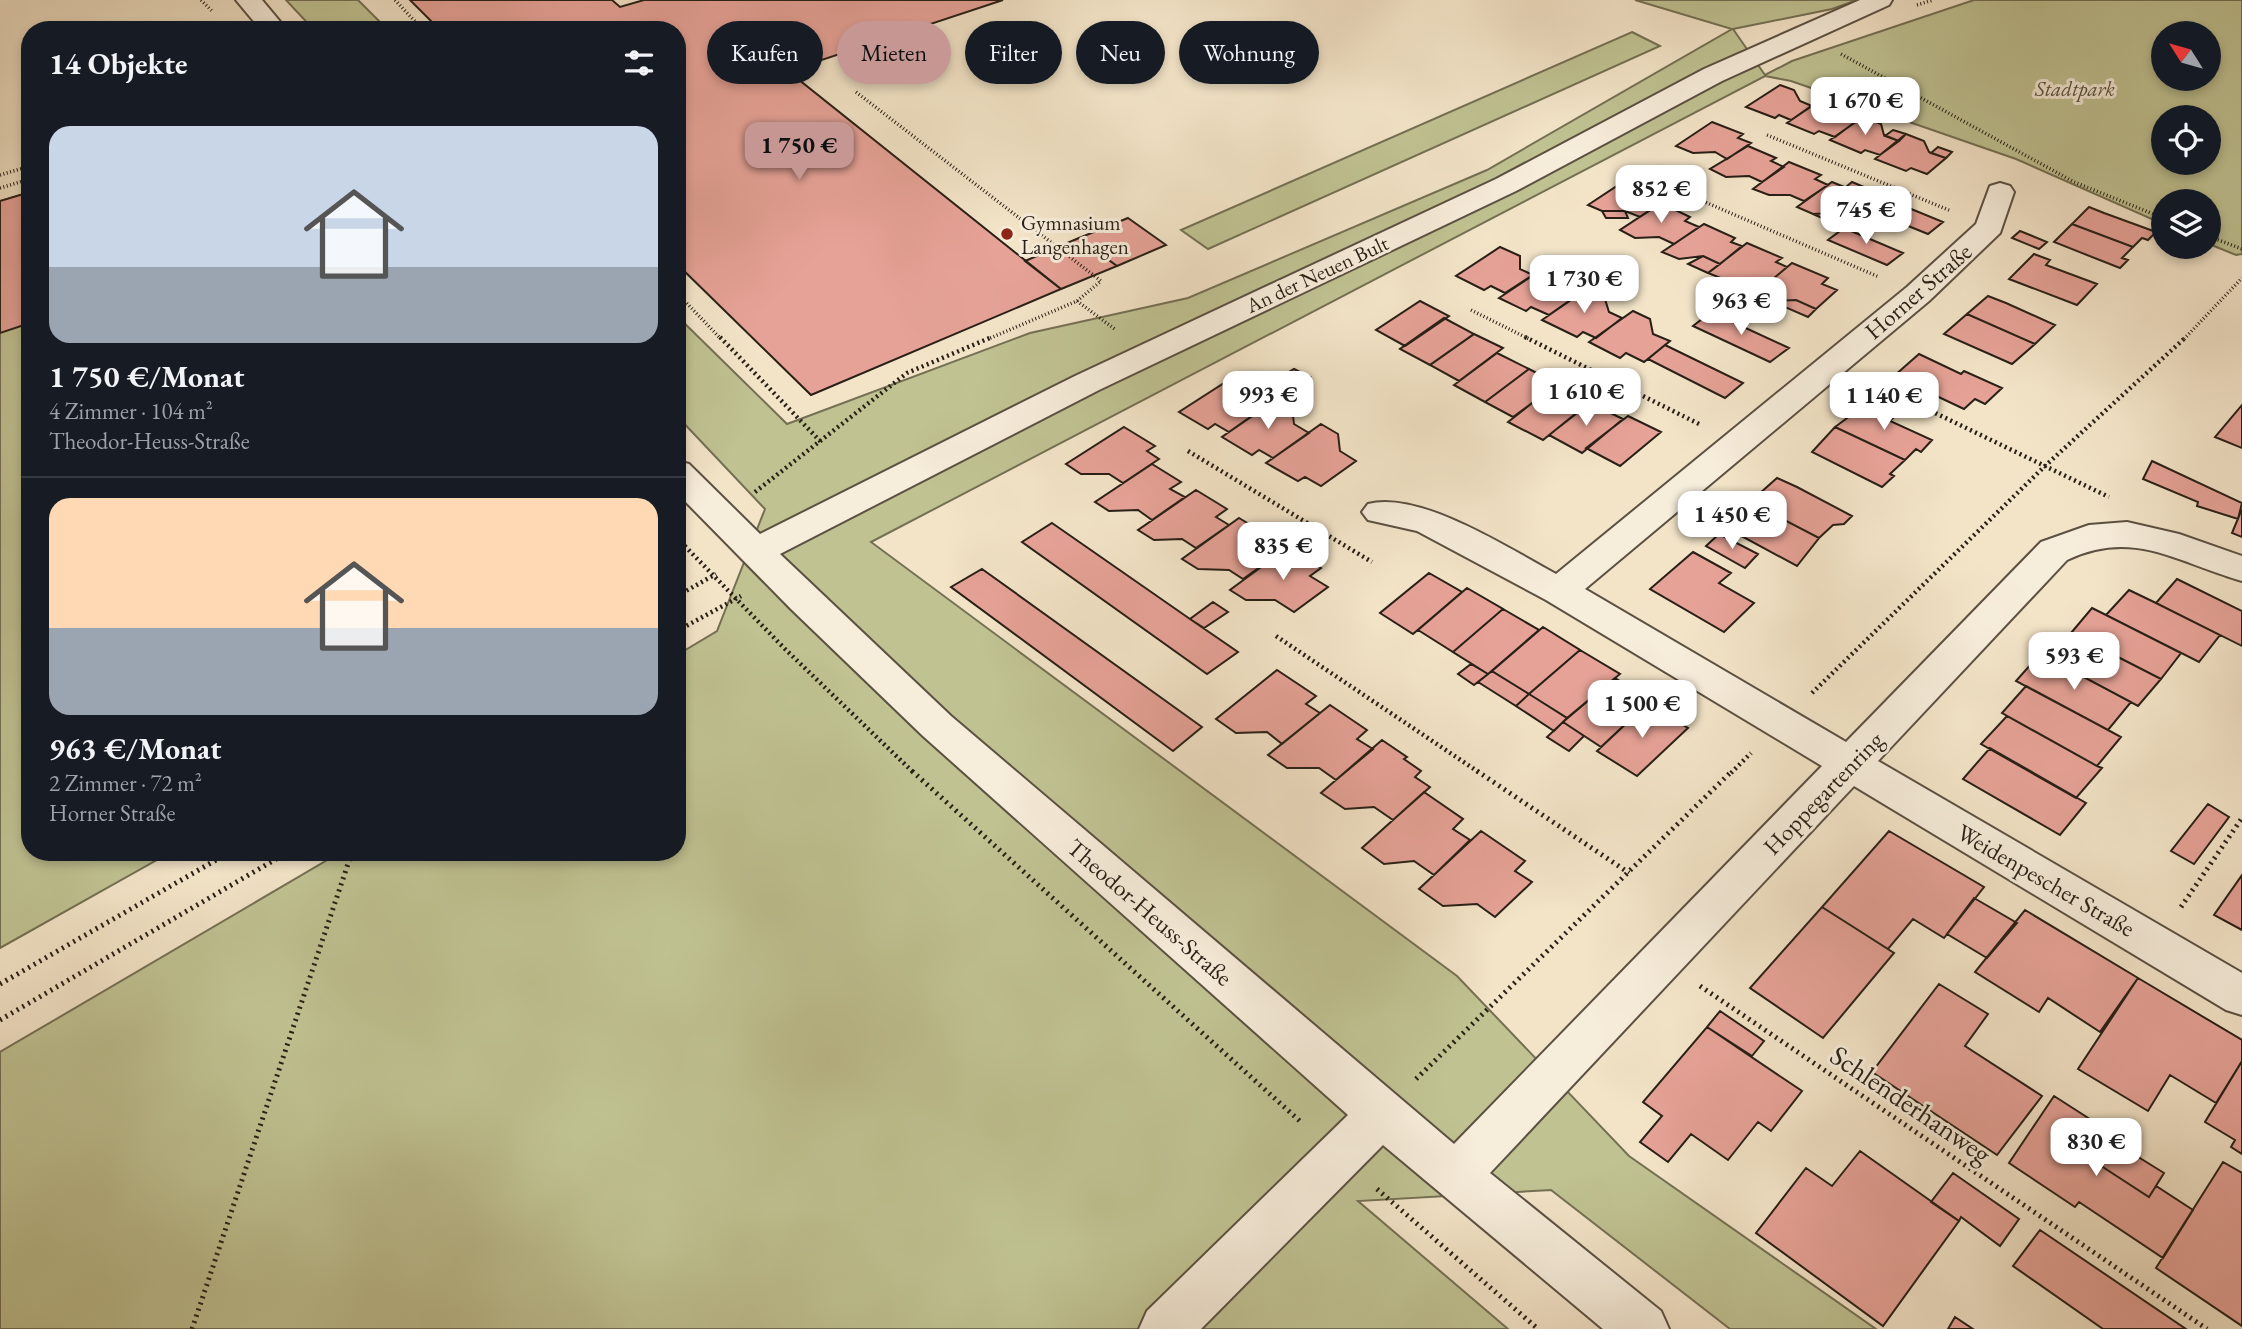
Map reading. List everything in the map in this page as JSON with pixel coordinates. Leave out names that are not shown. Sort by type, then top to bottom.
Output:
[{"type":"street","points":[[248,0],[267,21]]},
{"type":"street","name":"An der Neuen Bult","points":[[756,551],[1087,383],[1506,185],[1713,75],[1880,0]]},
{"type":"street","name":"Horner Straße","points":[[1559,591],[1918,294],[1990,227],[2000,192]]},
{"type":"street","name":"Theodor-Heuss-Straße","points":[[686,481],[937,726],[1381,1114],[1643,1329]]},
{"type":"street","points":[[1380,512],[1427,522],[1559,591],[1850,765]]},
{"type":"street","name":"Hoppegartenring","points":[[1455,1176],[2054,551],[2090,536],[2121,534],[2170,543],[2242,569]]},
{"type":"street","name":"Weidenpescher Straße","points":[[1850,765],[2242,996]]},
{"type":"street","points":[[1165,1329],[1381,1114]]},
{"type":"path","points":[[395,0],[415,21]]},
{"type":"path","points":[[1839,54],[2074,182],[2151,213]]},
{"type":"path","points":[[686,302],[821,442],[907,373],[1077,301],[1101,281],[856,92]]},
{"type":"path","points":[[1767,135],[1990,227]]},
{"type":"path","points":[[0,175],[21,169]]},
{"type":"path","points":[[0,188],[21,182]]},
{"type":"path","points":[[1677,190],[1918,294]]},
{"type":"path","points":[[2221,241],[2242,249]]},
{"type":"path","points":[[1381,1114],[2045,466],[2167,357],[2242,278]]},
{"type":"path","points":[[1471,310],[1737,443]]},
{"type":"path","points":[[1833,363],[2113,498],[2090,536]]},
{"type":"path","points":[[1188,451],[1372,562]]},
{"type":"path","points":[[686,547],[735,599],[944,801],[1124,967],[1538,1329]]},
{"type":"path","points":[[686,626],[735,599]]},
{"type":"path","points":[[1276,636],[1629,873]]},
{"type":"path","points":[[2155,944],[2242,818]]},
{"type":"path","points":[[0,984],[214,861]]},
{"type":"path","points":[[0,1020],[273,861]]},
{"type":"path","points":[[192,1329],[349,861]]},
{"type":"path","name":"Schlenderhanweg","points":[[1662,960],[2207,1329]]},
{"type":"green space","points":[[286,0],[358,0],[379,21],[306,21]]},
{"type":"green space","name":"Stadtpark","points":[[1635,0],[1857,0],[1832,9],[1733,29],[1765,75],[1792,61],[1974,0],[2242,0],[2242,254],[2236,255],[2221,249],[2221,189],[2151,189],[2151,219],[2016,159],[1791,81],[1765,76],[871,542],[1457,976],[1629,1156],[1876,1329],[1730,1329],[1551,1190],[1358,1201],[1508,1329],[0,1329],[0,1052],[326,861],[686,861],[686,650],[717,631],[765,509],[686,426],[686,325],[787,424],[1030,333],[1188,298],[1487,170],[1732,29]]},
{"type":"green space","points":[[1632,32],[1660,46],[1208,249],[1181,230]]},
{"type":"green space","points":[[21,195],[21,861],[155,861],[0,948],[0,201]]},
{"type":"building","points":[[410,0],[612,0],[620,7],[644,0],[1003,0],[939,21],[837,21],[837,55],[823,59],[823,21],[707,21],[707,84],[804,84],[1061,289],[811,395],[686,273],[686,21],[431,21]]},
{"type":"building","points":[[1780,85],[1794,90],[1800,101],[1812,106],[1791,120],[1779,115],[1775,118],[1746,107]]},
{"type":"building","points":[[1893,95],[1915,101],[1910,109],[1889,103]]},
{"type":"building","points":[[1820,100],[1837,107],[1842,118],[1855,122],[1835,137],[1819,131],[1814,134],[1787,123]]},
{"type":"building","points":[[1863,117],[1881,124],[1884,135],[1899,141],[1880,155],[1865,150],[1861,153],[1830,140]]},
{"type":"building","points":[[1712,122],[1743,134],[1738,138],[1751,143],[1727,159],[1715,152],[1693,153],[1676,146]]},
{"type":"building","points":[[1893,130],[1906,134],[1899,141],[1885,136]]},
{"type":"building","points":[[1906,134],[1924,141],[1929,152],[1946,158],[1927,174],[1911,168],[1906,171],[1875,159]]},
{"type":"building","points":[[1748,146],[1776,158],[1771,161],[1784,167],[1762,182],[1749,176],[1726,177],[1710,169]]},
{"type":"building","points":[[1938,147],[1952,152],[1946,158],[1931,153]]},
{"type":"building","points":[[1789,162],[1821,175],[1815,179],[1828,185],[1804,201],[1790,195],[1769,195],[1753,189]]},
{"type":"building","points":[[1626,180],[1653,192],[1648,195],[1663,202],[1640,217],[1625,211],[1602,211],[1588,205]]},
{"type":"building","points":[[1832,182],[1864,195],[1860,198],[1873,203],[1852,220],[1833,213],[1813,214],[1797,207]]},
{"type":"building","points":[[1852,182],[1871,190],[1864,195],[1846,187]]},
{"type":"building","points":[[21,195],[21,326],[0,333],[0,201]]},
{"type":"building","points":[[1882,197],[1943,222],[1928,234],[1866,209]]},
{"type":"building","points":[[1661,203],[1690,217],[1685,221],[1699,227],[1674,244],[1659,237],[1635,238],[1620,230]]},
{"type":"building","points":[[2089,207],[2151,230],[2151,237],[2148,240],[2142,238],[2133,247],[2072,224]]},
{"type":"building","points":[[1602,211],[1625,211],[1628,218],[1606,218]]},
{"type":"building","points":[[1833,213],[1852,220],[1843,227],[1813,214]]},
{"type":"building","points":[[1128,218],[1166,245],[1117,266],[1079,238]]},
{"type":"building","points":[[1704,224],[1735,238],[1731,242],[1742,246],[1720,264],[1703,256],[1679,259],[1662,252]]},
{"type":"building","points":[[2072,224],[2133,247],[2122,258],[2128,260],[2120,268],[2054,242]]},
{"type":"building","points":[[1844,228],[1903,253],[1887,265],[1828,240]]},
{"type":"building","points":[[2020,231],[2047,242],[2039,249],[2012,238]]},
{"type":"building","points":[[1079,238],[1117,266],[1061,289],[1025,261]]},
{"type":"building","points":[[1747,243],[1782,258],[1776,262],[1787,267],[1765,286],[1748,278],[1723,279],[1708,273]]},
{"type":"building","points":[[1500,247],[1520,256],[1520,269],[1533,275],[1505,293],[1491,286],[1484,290],[1456,276]]},
{"type":"building","points":[[2034,254],[2050,260],[2046,265],[2097,284],[2077,305],[2009,279]]},
{"type":"building","points":[[1703,256],[1720,264],[1708,273],[1688,264]]},
{"type":"building","points":[[1792,263],[1828,278],[1822,284],[1837,290],[1816,309],[1796,300],[1771,301],[1755,294]]},
{"type":"building","points":[[1544,268],[1560,276],[1562,289],[1576,296],[1549,315],[1531,307],[1526,311],[1499,298]]},
{"type":"building","points":[[1748,278],[1765,286],[1755,294],[1723,279]]},
{"type":"building","points":[[1587,289],[1604,296],[1609,312],[1622,318],[1596,338],[1583,332],[1577,337],[1542,320]]},
{"type":"building","points":[[1988,296],[2055,325],[2035,344],[1967,314]]},
{"type":"building","points":[[1796,300],[1816,309],[1808,317],[1771,301]]},
{"type":"building","points":[[1420,301],[1449,316],[1405,346],[1376,330]]},
{"type":"building","points":[[1633,311],[1650,319],[1653,334],[1670,341],[1644,362],[1626,353],[1620,358],[1589,342]]},
{"type":"building","points":[[1711,312],[1789,348],[1770,362],[1693,326]]},
{"type":"building","points":[[1967,314],[2035,344],[2012,364],[1944,334]]},
{"type":"building","points":[[1444,318],[1474,334],[1430,365],[1400,349]]},
{"type":"building","points":[[1474,334],[1503,348],[1459,381],[1430,365]]},
{"type":"building","points":[[1665,345],[1743,383],[1725,398],[1648,359]]},
{"type":"building","points":[[1497,353],[1529,369],[1485,402],[1454,385]]},
{"type":"building","points":[[1919,354],[1961,374],[1964,371],[2002,388],[1985,404],[1975,399],[1964,409],[1894,376]]},
{"type":"building","points":[[1294,369],[1310,377],[1298,386],[1281,377]]},
{"type":"building","points":[[1529,369],[1558,384],[1513,417],[1485,402]]},
{"type":"building","points":[[1235,376],[1251,385],[1251,400],[1264,408],[1229,432],[1215,424],[1208,429],[1179,412]]},
{"type":"building","points":[[1550,389],[1585,406],[1543,440],[1508,422]]},
{"type":"building","points":[[1276,399],[1292,408],[1294,424],[1309,433],[1273,458],[1259,450],[1252,455],[1222,437]]},
{"type":"building","points":[[1590,403],[1623,419],[1582,453],[1549,435]]},
{"type":"building","points":[[1877,404],[1898,413],[1890,421],[1932,440],[1921,452],[1916,449],[1905,460],[1835,427],[1862,407],[1870,411]]},
{"type":"building","points":[[2242,405],[2242,448],[2215,437]]},
{"type":"building","points":[[1628,416],[1661,432],[1620,466],[1586,448]]},
{"type":"building","points":[[1321,424],[1338,434],[1340,451],[1356,461],[1321,486],[1305,477],[1298,481],[1266,463]]},
{"type":"building","points":[[1124,427],[1155,446],[1147,451],[1159,459],[1123,483],[1109,474],[1081,474],[1066,464]]},
{"type":"building","points":[[1835,427],[1905,460],[1890,474],[1894,476],[1882,487],[1812,452]]},
{"type":"building","points":[[2152,461],[2242,503],[2238,519],[2197,506],[2198,502],[2143,479]]},
{"type":"building","points":[[1152,464],[1181,482],[1170,489],[1185,497],[1152,520],[1138,510],[1109,511],[1095,502]]},
{"type":"building","points":[[1777,478],[1852,516],[1844,524],[1833,525],[1819,538],[1750,502]]},
{"type":"building","points":[[1196,490],[1227,509],[1216,517],[1229,525],[1196,548],[1182,539],[1154,540],[1138,530]]},
{"type":"building","points":[[1750,502],[1819,538],[1797,566],[1723,526]]},
{"type":"building","points":[[2242,509],[2242,537],[2232,533]]},
{"type":"building","points":[[1239,518],[1274,539],[1263,546],[1277,555],[1243,579],[1229,570],[1198,569],[1182,559]]},
{"type":"building","points":[[1052,523],[1238,652],[1207,674],[1022,542]]},
{"type":"building","points":[[1719,534],[1758,554],[1745,568],[1706,546]]},
{"type":"building","points":[[1287,548],[1321,568],[1310,576],[1328,587],[1294,612],[1275,600],[1246,600],[1230,590]]},
{"type":"building","points":[[1693,552],[1731,573],[1719,583],[1754,603],[1724,632],[1650,589]]},
{"type":"building","points":[[982,569],[1202,727],[1173,751],[951,587]]},
{"type":"building","points":[[1429,573],[1462,592],[1413,634],[1380,613]]},
{"type":"building","points":[[2177,579],[2242,611],[2242,646],[2156,603]]},
{"type":"building","points":[[1467,588],[1503,609],[1453,652],[1418,630]]},
{"type":"building","points":[[2129,590],[2220,635],[2199,662],[2106,615]]},
{"type":"building","points":[[1213,602],[1228,612],[1204,628],[1190,619]]},
{"type":"building","points":[[2092,608],[2181,653],[2161,679],[2071,633]]},
{"type":"building","points":[[1503,609],[1539,630],[1488,674],[1453,652]]},
{"type":"building","points":[[1543,627],[1580,650],[1529,694],[1492,671]]},
{"type":"building","points":[[2071,633],[2161,679],[2138,706],[2048,658]]},
{"type":"building","points":[[1580,650],[1620,674],[1567,718],[1529,694]]},
{"type":"building","points":[[2040,654],[2131,702],[2108,730],[2016,681]]},
{"type":"building","points":[[1471,664],[1488,674],[1474,685],[1458,674]]},
{"type":"building","points":[[1277,670],[1316,696],[1306,704],[1320,713],[1282,744],[1267,732],[1236,733],[1216,719]]},
{"type":"building","points":[[1492,671],[1529,694],[1516,706],[1478,682]]},
{"type":"building","points":[[1615,678],[1651,700],[1601,747],[1563,722]]},
{"type":"building","points":[[2026,686],[2121,737],[2097,766],[2002,713]]},
{"type":"building","points":[[1529,694],[1567,718],[1554,731],[1516,706]]},
{"type":"building","points":[[1647,704],[1688,728],[1637,776],[1597,751]]},
{"type":"building","points":[[1330,705],[1367,730],[1357,739],[1373,749],[1336,780],[1319,768],[1287,768],[1268,755]]},
{"type":"building","points":[[2007,716],[2102,768],[2076,798],[1981,744]]},
{"type":"building","points":[[1563,722],[1584,736],[1569,751],[1547,737]]},
{"type":"building","points":[[1382,740],[1407,757],[1404,759],[1421,771],[1415,777],[1430,787],[1393,820],[1374,807],[1345,809],[1321,793]]},
{"type":"building","points":[[1990,748],[2086,803],[2060,835],[1963,779]]},
{"type":"building","points":[[1424,792],[1463,819],[1453,829],[1470,840],[1434,875],[1414,861],[1384,864],[1362,848]]},
{"type":"building","points":[[2208,804],[2229,817],[2194,864],[2171,851]]},
{"type":"building","points":[[1481,831],[1525,861],[1515,871],[1532,882],[1495,917],[1477,904],[1443,906],[1419,889]]},
{"type":"building","points":[[1889,831],[1984,887],[1944,938],[1913,919],[1888,949],[1822,907]]},
{"type":"building","points":[[2242,875],[2242,930],[2214,915]]},
{"type":"building","points":[[1974,898],[2017,923],[1987,958],[1947,934]]},
{"type":"building","points":[[1822,907],[1894,953],[1823,1038],[1750,988]]},
{"type":"building","points":[[2025,910],[2138,978],[2100,1032],[2048,998],[2039,1012],[1975,972]]},
{"type":"building","points":[[2138,978],[2242,1040],[2242,1061],[2216,1103],[2170,1075],[2148,1111],[2078,1069]]},
{"type":"building","points":[[1939,984],[1988,1014],[1965,1046],[2042,1096],[1997,1155],[1872,1072]]},
{"type":"building","points":[[1720,1011],[1764,1041],[1752,1056],[1707,1027]]},
{"type":"building","points":[[1707,1027],[1802,1091],[1771,1131],[1758,1122],[1728,1160],[1691,1134],[1668,1162],[1640,1142],[1662,1116],[1643,1102]]},
{"type":"building","points":[[2242,1061],[2242,1154],[2231,1147],[2235,1140],[2205,1122]]},
{"type":"building","points":[[2054,1096],[2110,1132],[2092,1160],[2149,1197],[2156,1186],[2193,1210],[2163,1258],[2079,1202],[2075,1207],[2009,1163]]},
{"type":"building","points":[[2106,1137],[2164,1173],[2149,1197],[2092,1160]]},
{"type":"building","points":[[1860,1151],[1959,1221],[1883,1326],[1756,1233],[1806,1168],[1832,1186]]},
{"type":"building","points":[[2223,1162],[2242,1173],[2242,1326],[2156,1268]]},
{"type":"building","points":[[1953,1173],[2019,1219],[2000,1246],[1961,1217],[1959,1221],[1931,1202]]},
{"type":"building","points":[[2040,1230],[2186,1329],[2103,1329],[2013,1266]]},
{"type":"building","points":[[1955,1317],[1973,1329],[1948,1329]]},
{"type":"place","name":"Gymnasium Langenhagen","points":[[1007,234]]}]
